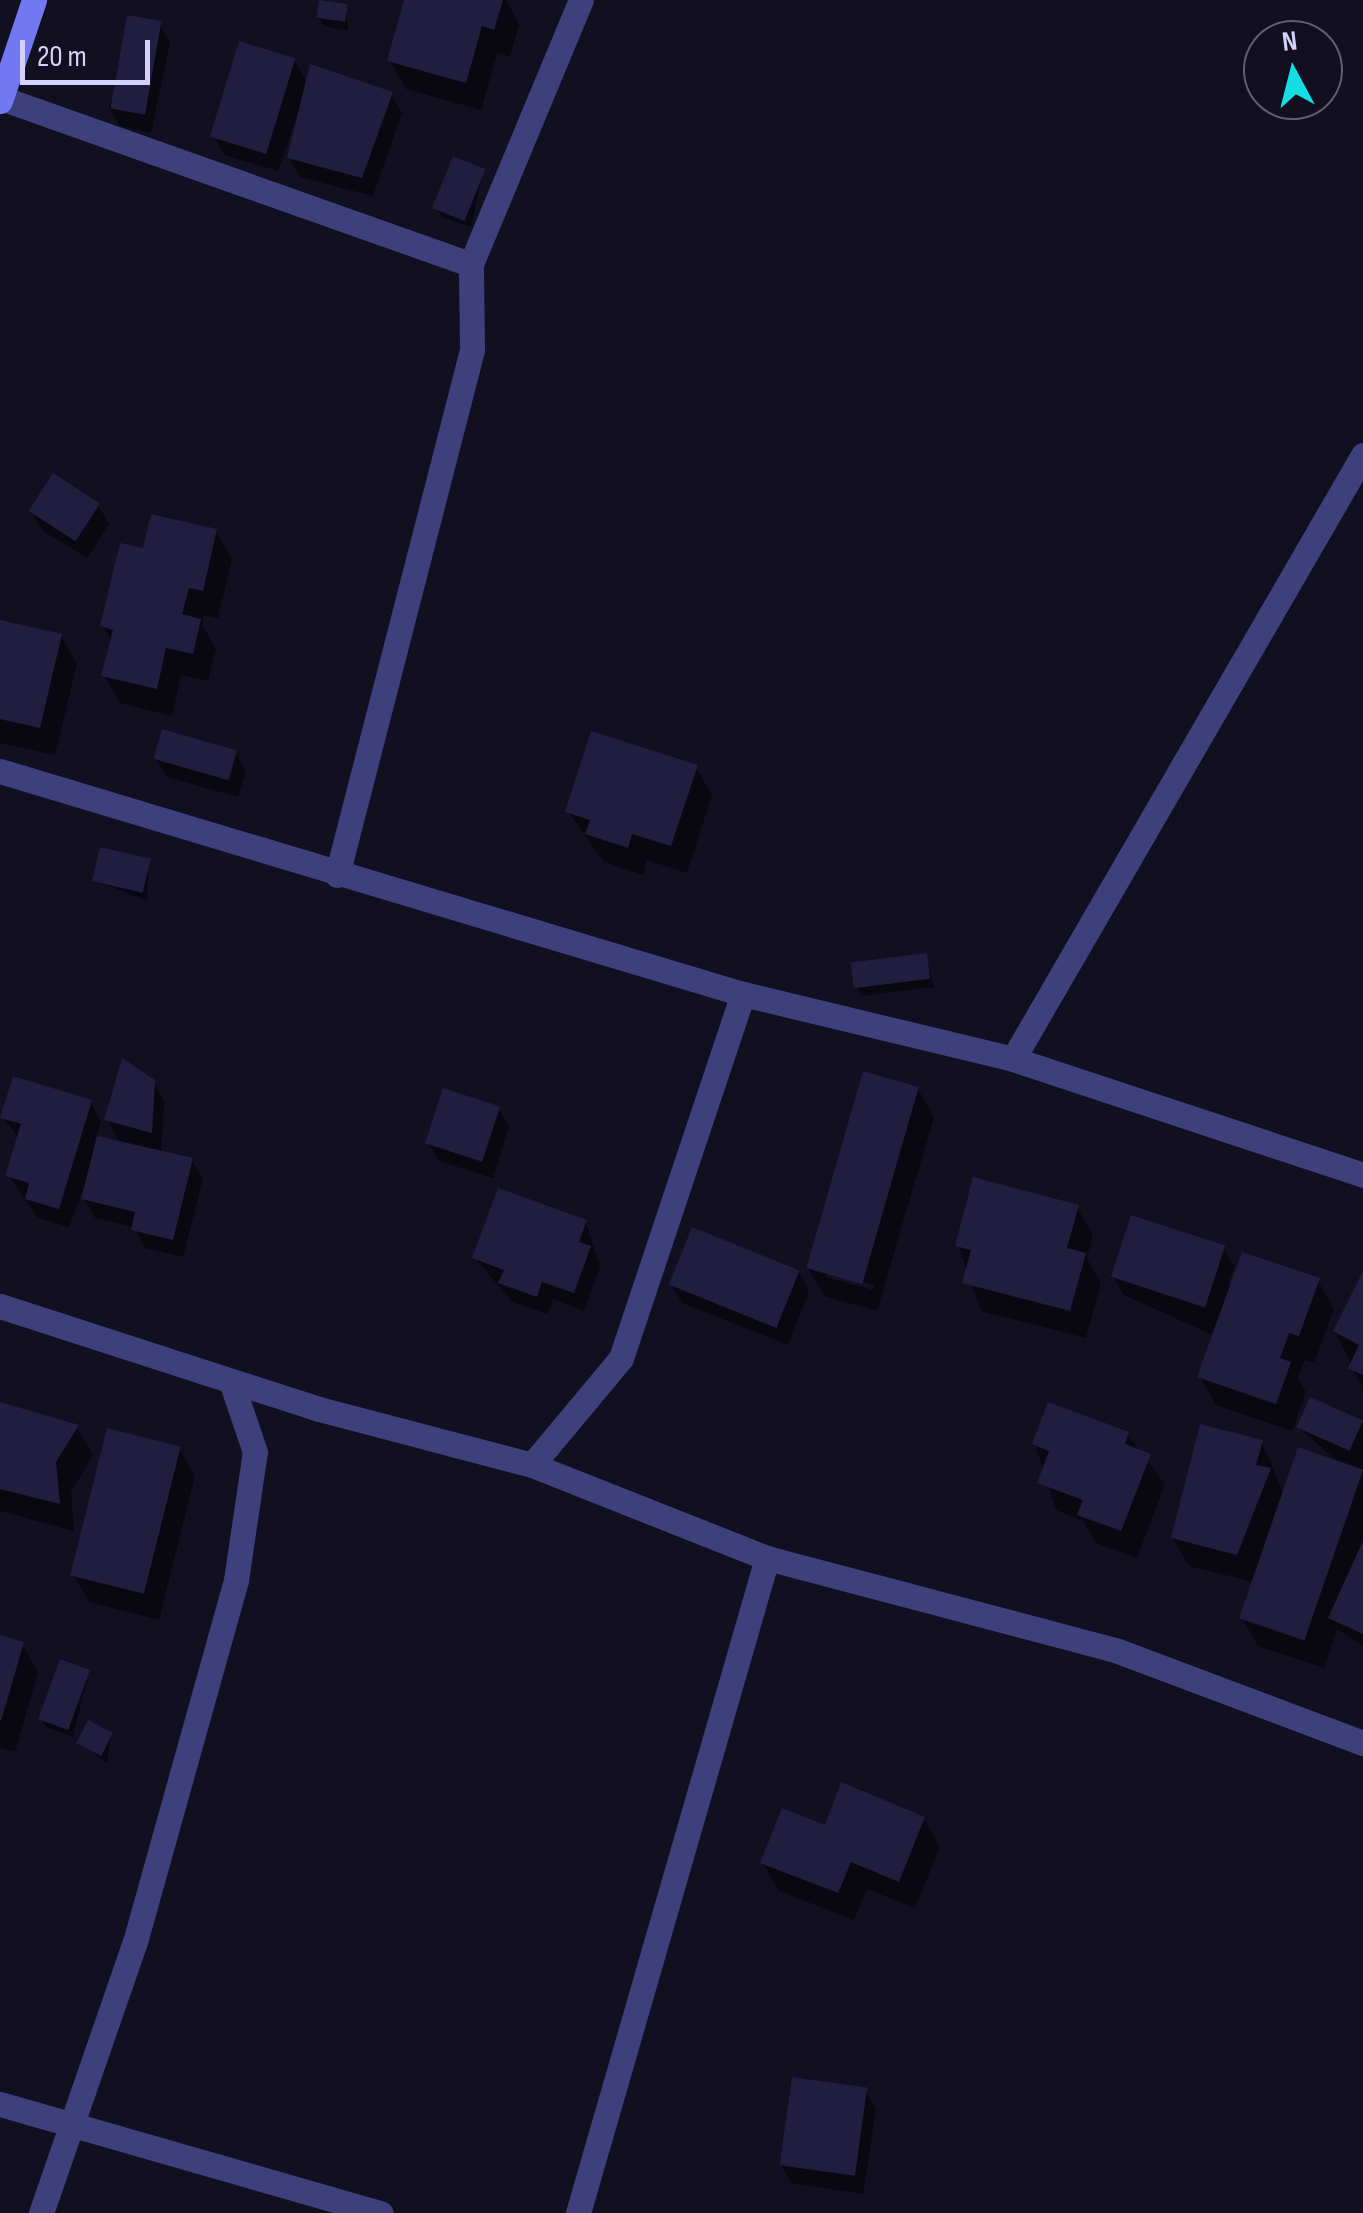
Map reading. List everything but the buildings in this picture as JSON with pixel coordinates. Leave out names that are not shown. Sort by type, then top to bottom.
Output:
[{"type":"street","points":[[34,0],[0,100],[471,264]]},
{"type":"street","points":[[338,875],[472,350],[471,264],[581,0]]},
{"type":"street","points":[[1013,1059],[1363,456]]},
{"type":"street","points":[[0,772],[743,994],[1013,1059],[1363,1175]]},
{"type":"street","points":[[532,1465],[621,1358],[743,994]]},
{"type":"street","points":[[0,1306],[231,1380],[532,1465],[767,1558],[1118,1651],[1363,1744]]},
{"type":"street","points":[[41,2213],[135,1942],[236,1580],[254,1452],[231,1380]]},
{"type":"street","points":[[578,2213],[767,1558]]},
{"type":"street","points":[[0,2104],[381,2213]]}]
